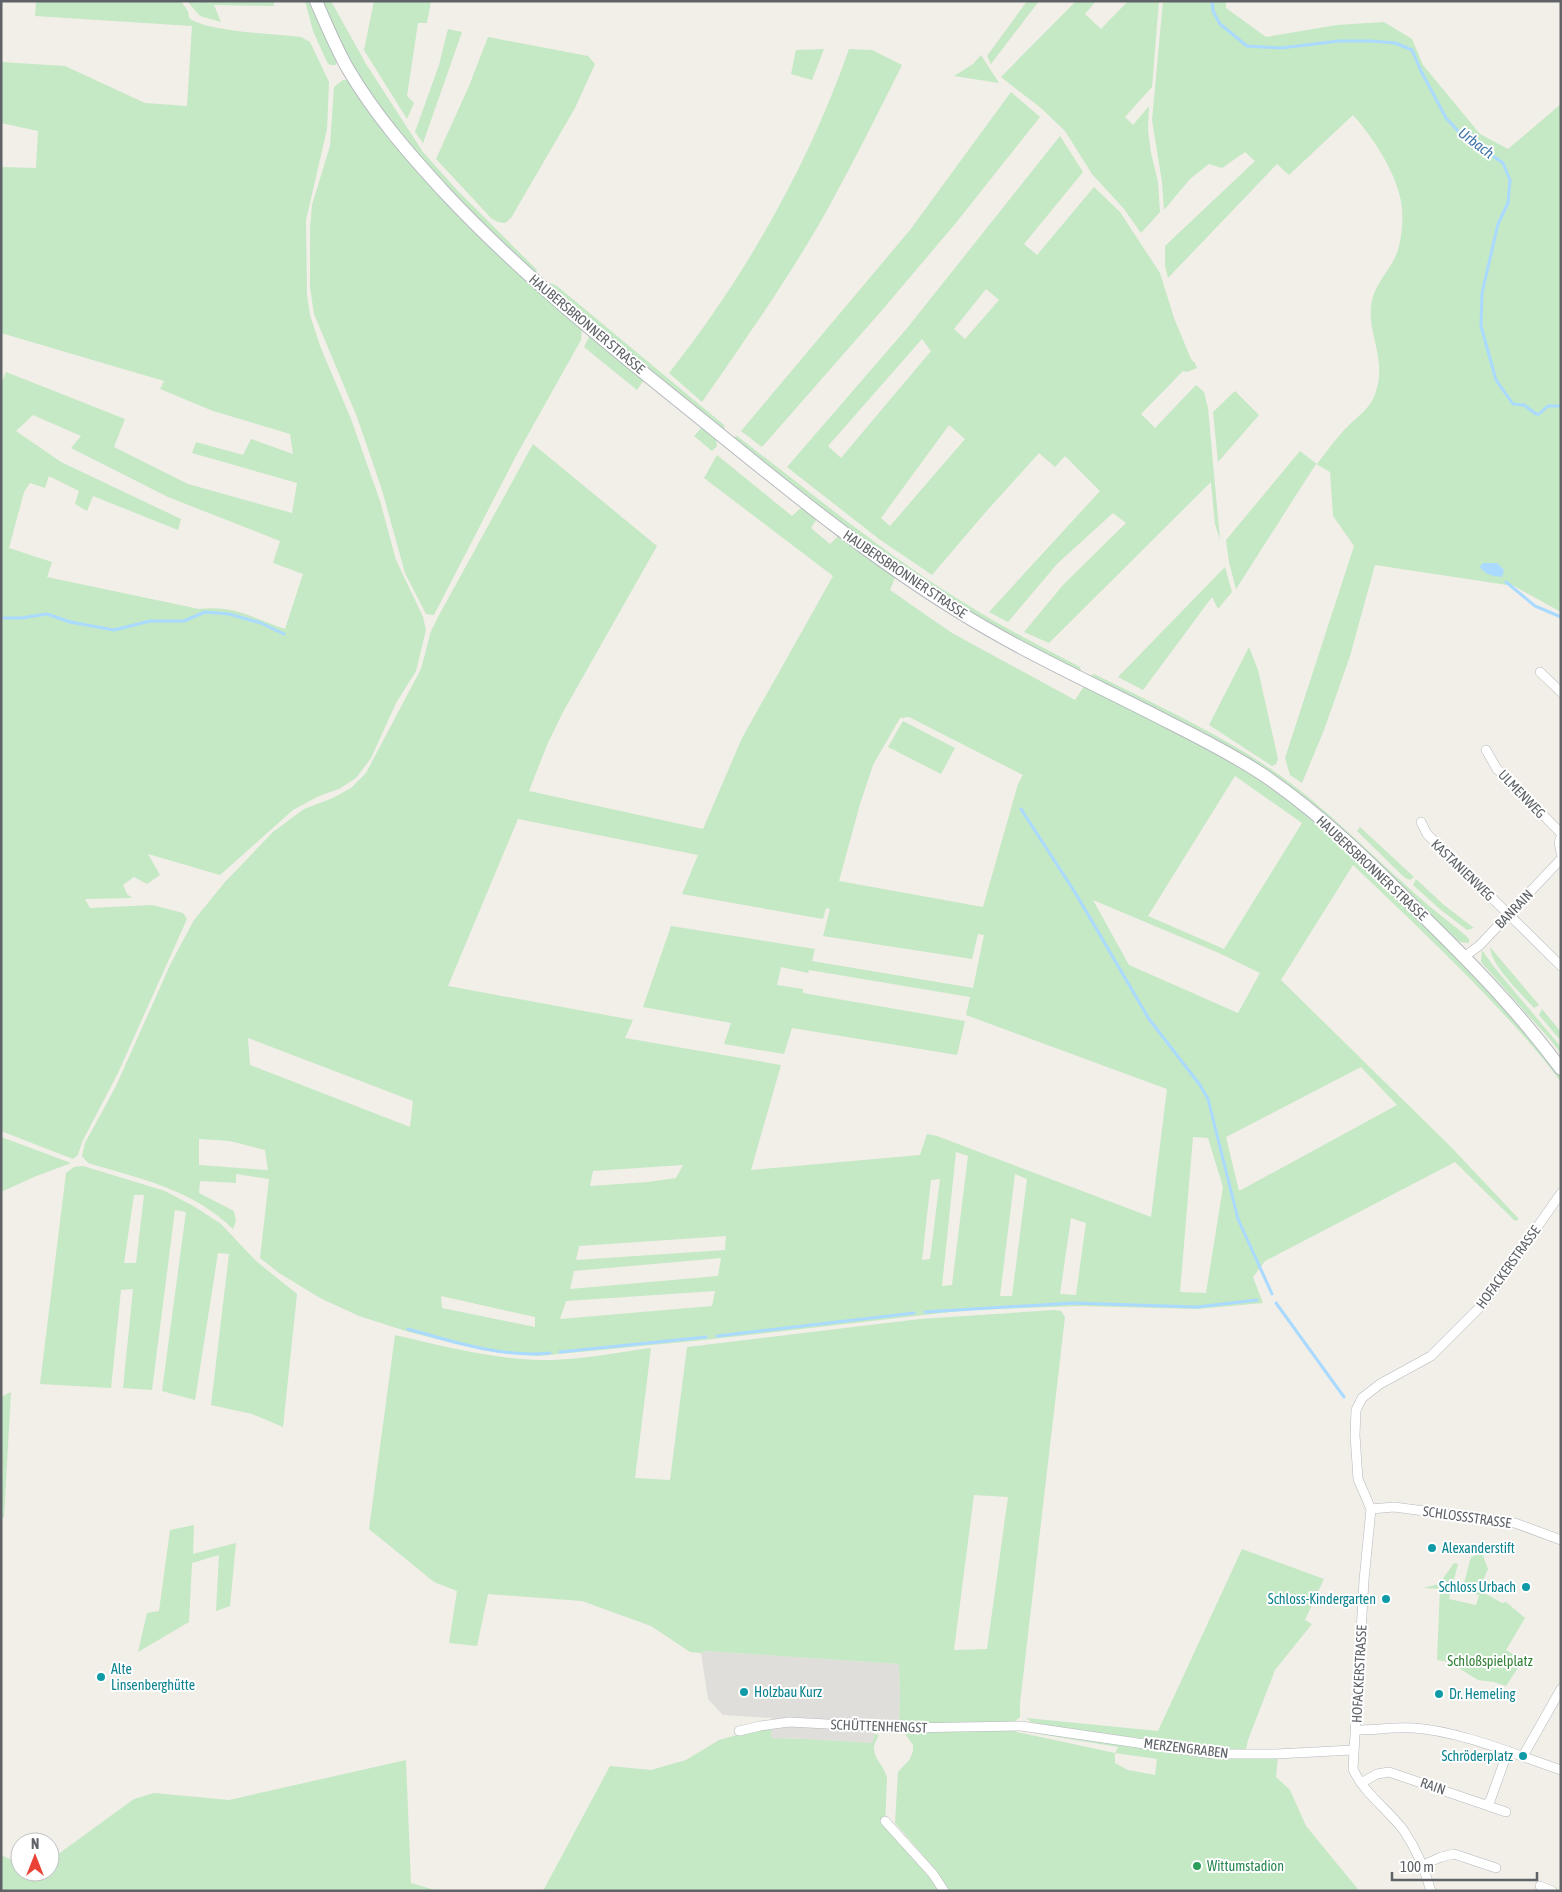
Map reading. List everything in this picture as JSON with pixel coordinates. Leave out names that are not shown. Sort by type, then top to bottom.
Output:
[{"type":"street","name":"HAUBERSBRONNER STRASSE","points":[[316,1],[347,67],[408,153],[471,220],[538,284],[590,329],[857,542],[957,611],[1014,643],[1211,744],[1263,775],[1311,810],[1359,852],[1464,957],[1527,1024],[1561,1068]]},
{"type":"street","points":[[1540,672],[1561,692]]},
{"type":"street","name":"ULMENWEG","points":[[1486,750],[1497,769],[1561,833]]},
{"type":"street","name":"KASTANIENWEG","points":[[1420,822],[1427,834],[1561,966]]},
{"type":"street","points":[[1561,838],[1559,842],[1561,853]]},
{"type":"street","name":"BANRAIN","points":[[1464,957],[1480,945],[1561,859]]},
{"type":"street","name":"HOFACKERSTRASSE","points":[[1431,1891],[1423,1865],[1404,1831],[1361,1783],[1353,1769],[1364,1580],[1371,1509],[1358,1479],[1356,1410],[1362,1398],[1380,1384],[1432,1356],[1484,1303],[1561,1193]]},
{"type":"street","name":"SCHLOSSSTRASSE","points":[[1371,1509],[1394,1507],[1515,1523],[1561,1540]]},
{"type":"street","points":[[1523,1756],[1561,1688]]},
{"type":"street","name":"SCHÜTTENHENGST","points":[[739,1731],[789,1722],[904,1728],[1020,1726]]},
{"type":"street","name":"MERZENGRABEN","points":[[1020,1726],[1214,1754],[1276,1754],[1353,1750]]},
{"type":"street","points":[[1356,1730],[1414,1728],[1459,1736],[1561,1770]]},
{"type":"street","points":[[1486,1804],[1490,1801],[1508,1752]]},
{"type":"street","name":"RAIN","points":[[1361,1783],[1378,1774],[1390,1772],[1506,1812]]},
{"type":"street","points":[[885,1821],[933,1874],[944,1891]]},
{"type":"street","points":[[1423,1865],[1441,1857],[1454,1854],[1496,1868]]},
{"type":"street","points":[[1540,1886],[1552,1891]]},
{"type":"shaded area","points":[[706,1651],[899,1664],[899,1725],[875,1724],[873,1743],[771,1738],[772,1718],[723,1715],[708,1699],[701,1653]]},
{"type":"green space","points":[[36,1],[181,1],[188,11],[189,18],[198,23],[226,29],[301,37],[310,42],[329,82],[327,129],[306,220],[307,295],[310,315],[320,346],[351,419],[380,501],[396,560],[423,617],[426,630],[416,671],[396,703],[371,758],[356,778],[339,789],[319,796],[293,810],[220,875],[148,854],[160,875],[147,884],[134,877],[123,885],[127,894],[132,898],[85,899],[90,908],[152,905],[183,913],[187,919],[118,1073],[82,1142],[78,1155],[73,1159],[1,1131],[1,384],[6,372],[125,419],[114,447],[188,484],[292,513],[297,483],[192,453],[196,442],[243,455],[251,439],[293,454],[290,434],[213,411],[160,389],[164,381],[1,333],[1,167],[36,168],[38,131],[1,123],[1,62],[65,66],[145,103],[187,106],[192,26],[35,16]],"holes":[[[33,415],[81,436],[71,448],[168,497],[280,541],[273,563],[303,574],[285,629],[234,611],[212,608],[199,609],[47,577],[52,562],[9,548],[24,492],[30,483],[45,488],[49,476],[79,491],[75,504],[87,511],[93,496],[178,530],[181,519],[61,462],[16,431]]]},
{"type":"green space","points":[[187,1],[274,1],[274,6],[214,5],[221,22],[200,16]]},
{"type":"green space","points":[[305,1],[311,1],[337,58],[336,65],[330,65],[327,62],[313,31]]},
{"type":"green space","points":[[322,1],[331,1],[366,64],[423,152],[456,189],[537,270],[536,273],[460,202],[391,124],[353,66]]},
{"type":"green space","points":[[374,1],[431,1],[427,23],[418,23],[407,96],[414,103],[407,119],[364,50]]},
{"type":"green space","points":[[1027,1],[1039,1],[991,64],[987,56]]},
{"type":"green space","points":[[1076,1],[1096,1],[1085,14],[1101,29],[1128,1],[1159,1],[1152,87],[1125,117],[1133,125],[1149,106],[1148,130],[1158,182],[1160,212],[1141,233],[1124,209],[1092,174],[1065,131],[1041,108],[1001,77]]},
{"type":"green space","points":[[1163,1],[1226,1],[1226,8],[1266,37],[1337,25],[1384,22],[1412,39],[1423,65],[1480,134],[1508,149],[1561,104],[1561,612],[1514,586],[1375,565],[1350,656],[1324,730],[1302,783],[1290,775],[1285,758],[1354,546],[1333,516],[1330,472],[1316,464],[1236,589],[1226,540],[1300,451],[1317,464],[1340,435],[1372,401],[1379,379],[1379,369],[1371,322],[1371,306],[1375,290],[1394,259],[1399,246],[1402,220],[1401,199],[1391,172],[1374,141],[1353,115],[1289,175],[1277,164],[1168,278],[1165,266],[1165,246],[1255,161],[1245,152],[1222,168],[1209,164],[1190,179],[1164,210],[1162,182],[1152,120]]},
{"type":"green space","points":[[448,29],[462,32],[423,143],[415,132],[439,65]]},
{"type":"green space","points":[[488,37],[588,56],[595,64],[575,108],[511,218],[505,223],[492,219],[436,159],[469,86]]},
{"type":"green space","points":[[824,49],[812,80],[791,74],[796,50]]},
{"type":"green space","points":[[849,49],[872,50],[902,65],[845,177],[811,238],[766,309],[702,402],[669,373],[724,298],[749,259],[795,177],[815,135]]},
{"type":"green space","points":[[981,55],[999,83],[954,76],[973,64]]},
{"type":"green space","points":[[343,80],[348,80],[403,155],[438,193],[582,327],[581,340],[516,456],[434,615],[426,614],[405,573],[382,490],[357,417],[314,314],[310,287],[312,205],[330,146],[334,87]]},
{"type":"green space","points":[[1011,92],[1040,117],[955,224],[762,447],[741,431],[910,230]]},
{"type":"green space","points":[[1060,136],[1083,172],[1024,244],[1037,255],[1094,187],[1120,212],[1160,273],[1174,318],[1191,359],[1197,368],[1187,372],[1183,371],[1141,414],[1155,428],[1196,385],[1204,392],[1208,408],[1220,540],[1215,524],[1211,482],[1049,643],[1024,632],[1063,585],[1126,523],[1113,513],[1057,564],[1008,622],[989,612],[1100,491],[1065,456],[1055,467],[1039,453],[932,575],[879,539],[787,467],[908,327]],"holes":[[[986,289],[999,300],[965,339],[954,329]],[[922,339],[931,351],[841,458],[828,446]],[[949,425],[965,439],[890,526],[881,518]]]},
{"type":"green space","points":[[550,283],[557,286],[724,425],[725,431],[629,355],[551,286]]},
{"type":"green space","points":[[589,337],[593,338],[644,380],[637,390],[584,347]]},
{"type":"green space","points":[[1235,391],[1259,415],[1218,462],[1213,412]]},
{"type":"green space","points":[[702,427],[716,438],[717,446],[712,451],[694,436]]},
{"type":"green space","points":[[737,436],[847,521],[932,582],[975,610],[1080,667],[1081,672],[970,612],[898,564],[814,502],[733,437]]},
{"type":"green space","points":[[533,444],[657,546],[563,712],[547,745],[529,791],[703,829],[742,738],[833,576],[704,478],[717,455],[792,516],[803,506],[818,517],[811,528],[830,544],[840,534],[896,575],[890,590],[952,633],[1075,700],[1085,685],[1209,748],[1264,783],[1353,852],[1486,985],[1561,1073],[1561,1082],[1531,1044],[1487,997],[1353,865],[1281,980],[1452,1148],[1519,1219],[1515,1221],[1455,1162],[1265,1261],[1253,1277],[1263,1303],[1197,1309],[1080,1306],[968,1310],[704,1340],[538,1356],[460,1345],[409,1332],[359,1316],[320,1298],[279,1273],[260,1258],[269,1179],[236,1174],[236,1183],[200,1181],[199,1193],[234,1211],[236,1221],[233,1229],[217,1215],[183,1195],[146,1180],[88,1163],[82,1156],[85,1143],[116,1086],[171,963],[194,920],[225,882],[273,832],[304,809],[333,798],[351,788],[366,773],[421,669],[431,631]],"holes":[[[909,717],[1023,775],[1018,784],[983,907],[839,881],[860,804],[873,765],[900,718]],[[1235,776],[1302,823],[1224,949],[1148,916]],[[518,819],[698,855],[682,894],[823,919],[826,908],[830,909],[823,936],[972,959],[978,934],[984,935],[973,988],[812,961],[815,949],[671,926],[643,1007],[731,1023],[724,1044],[784,1054],[792,1028],[957,1055],[965,1021],[803,993],[803,989],[777,985],[781,967],[808,973],[809,970],[970,997],[966,1015],[1167,1089],[1151,1217],[937,1136],[927,1134],[920,1155],[751,1170],[781,1065],[625,1038],[633,1020],[448,986]],[[1093,900],[1219,953],[1260,973],[1238,1013],[1129,965]],[[248,1038],[413,1101],[410,1127],[250,1065]],[[1361,1067],[1397,1105],[1239,1191],[1226,1137]],[[1193,1137],[1208,1138],[1223,1187],[1206,1293],[1180,1292]],[[199,1139],[230,1141],[265,1150],[268,1170],[199,1165]],[[956,1152],[968,1156],[952,1285],[942,1286]],[[683,1165],[676,1178],[590,1186],[593,1171]],[[1015,1174],[1027,1179],[1012,1296],[1000,1296]],[[940,1179],[930,1259],[922,1260],[931,1180]],[[1071,1218],[1086,1223],[1076,1295],[1060,1294]],[[726,1236],[725,1250],[576,1260],[579,1246]],[[721,1258],[718,1276],[570,1289],[574,1271]],[[715,1291],[712,1306],[560,1319],[566,1301]],[[441,1296],[535,1317],[535,1327],[442,1308]]]},
{"type":"green space","points":[[1225,567],[1232,592],[1218,609],[1212,597],[1143,690],[1118,677]]},
{"type":"green space","points":[[1249,647],[1258,670],[1278,759],[1276,764],[1272,766],[1209,725]]},
{"type":"green space","points":[[1094,674],[1211,733],[1278,774],[1329,815],[1417,895],[1465,935],[1469,939],[1469,943],[1460,942],[1450,934],[1361,849],[1215,741],[1176,719],[1090,676]]},
{"type":"green space","points":[[903,721],[955,748],[941,774],[888,747]]},
{"type":"green space","points":[[1360,827],[1414,877],[1410,880],[1405,878],[1357,831]]},
{"type":"green space","points":[[1416,879],[1444,905],[1474,928],[1467,930],[1441,910],[1413,885]]},
{"type":"green space","points":[[1490,947],[1539,1005],[1534,1008],[1501,971],[1492,955]]},
{"type":"green space","points":[[1482,950],[1561,1047],[1561,1054],[1481,962]]},
{"type":"green space","points":[[1542,1009],[1561,1032],[1561,1041],[1539,1015]]},
{"type":"green space","points":[[1,1137],[71,1163],[1,1192]]},
{"type":"green space","points":[[83,1166],[165,1191],[195,1207],[221,1224],[256,1261],[297,1294],[283,1427],[252,1414],[211,1405],[229,1254],[218,1253],[195,1400],[162,1391],[186,1212],[175,1210],[152,1390],[123,1388],[133,1289],[121,1290],[111,1388],[40,1384],[66,1173],[74,1167]],"holes":[[[134,1195],[144,1195],[136,1263],[124,1263]]]},
{"type":"green space","points":[[1054,1310],[1061,1311],[1065,1317],[1020,1703],[1020,1717],[1013,1723],[1014,1729],[1017,1732],[1115,1753],[1118,1747],[1033,1733],[1025,1730],[1278,1757],[1276,1777],[1290,1790],[1306,1826],[1357,1888],[1357,1891],[950,1891],[934,1868],[895,1823],[898,1772],[910,1759],[913,1751],[913,1745],[899,1725],[899,1664],[706,1651],[701,1653],[690,1652],[651,1626],[582,1601],[488,1594],[477,1646],[449,1643],[457,1591],[434,1582],[369,1529],[395,1335],[493,1356],[533,1360],[578,1358],[651,1348],[635,1478],[670,1480],[687,1347],[920,1319]],"holes":[[[974,1495],[1008,1497],[987,1649],[954,1650]],[[1115,1753],[1157,1759],[1155,1775],[1128,1770],[1115,1763]]]},
{"type":"green space","points":[[11,1392],[4,1517],[1,1518],[1,1397]]},
{"type":"green space","points":[[194,1525],[193,1554],[236,1543],[230,1606],[216,1611],[219,1555],[192,1563],[189,1622],[138,1652],[147,1613],[159,1611],[170,1530]]},
{"type":"green space","points":[[1242,1549],[1324,1579],[1305,1620],[1312,1624],[1275,1670],[1246,1749],[1218,1749],[1049,1726],[1031,1722],[1026,1718],[1158,1731]]},
{"type":"green space","name":"Schloßspielplatz","points":[[1482,1553],[1488,1569],[1479,1590],[1502,1603],[1506,1602],[1525,1618],[1506,1650],[1523,1660],[1506,1686],[1478,1680],[1449,1662],[1437,1660],[1440,1589],[1423,1588],[1439,1584],[1454,1563],[1458,1564],[1449,1599],[1476,1605],[1479,1595],[1462,1591],[1471,1557]]},
{"type":"green space","points":[[762,1728],[772,1728],[771,1738],[873,1743],[874,1734],[879,1735],[874,1745],[874,1751],[887,1778],[885,1826],[941,1891],[543,1891],[610,1766],[651,1770],[686,1760],[719,1740]]},
{"type":"green space","points":[[406,1760],[411,1883],[438,1891],[1,1891],[1,1855],[10,1859],[10,1882],[60,1882],[60,1853],[134,1799],[154,1793],[229,1800]]},
{"type":"water","points":[[1483,563],[1497,563],[1504,570],[1502,577],[1492,576],[1485,572],[1480,567]]},
{"type":"waterway","name":"Urbach","points":[[1212,1],[1213,11],[1220,24],[1247,46],[1281,48],[1339,41],[1371,41],[1395,43],[1412,50],[1446,118],[1461,134],[1503,163],[1510,180],[1508,203],[1498,224],[1482,293],[1481,326],[1496,380],[1513,404],[1524,405],[1536,414],[1539,414],[1548,406],[1561,406]]},
{"type":"waterway","points":[[1506,582],[1535,606],[1561,617]]},
{"type":"waterway","points":[[4,618],[21,618],[47,614],[70,622],[114,630],[150,621],[184,621],[205,612],[229,614],[261,623],[284,634]]},
{"type":"waterway","points":[[1021,809],[1076,894],[1149,1019],[1200,1085],[1208,1099],[1238,1219],[1272,1294]]},
{"type":"waterway","points":[[925,1312],[1073,1303],[1197,1307],[1257,1300]]},
{"type":"waterway","points":[[1276,1303],[1344,1397]]},
{"type":"waterway","points":[[717,1336],[914,1313]]},
{"type":"waterway","points":[[408,1329],[478,1348],[514,1353],[550,1353]]},
{"type":"waterway","points":[[560,1352],[706,1337]]},
{"type":"place","name":"Alexanderstift","points":[[1432,1548]]},
{"type":"place","name":"Schloss Urbach","points":[[1526,1587]]},
{"type":"place","name":"Schloss-Kindergarten","points":[[1386,1599]]},
{"type":"place","name":"Alte Linsenberghütte","points":[[101,1677]]},
{"type":"place","name":"Holzbau Kurz","points":[[744,1692]]},
{"type":"place","name":"Dr. Hemeling","points":[[1439,1694]]},
{"type":"place","name":"Schröderplatz","points":[[1523,1756]]},
{"type":"place","name":"Wittumstadion","points":[[1197,1866]]}]
